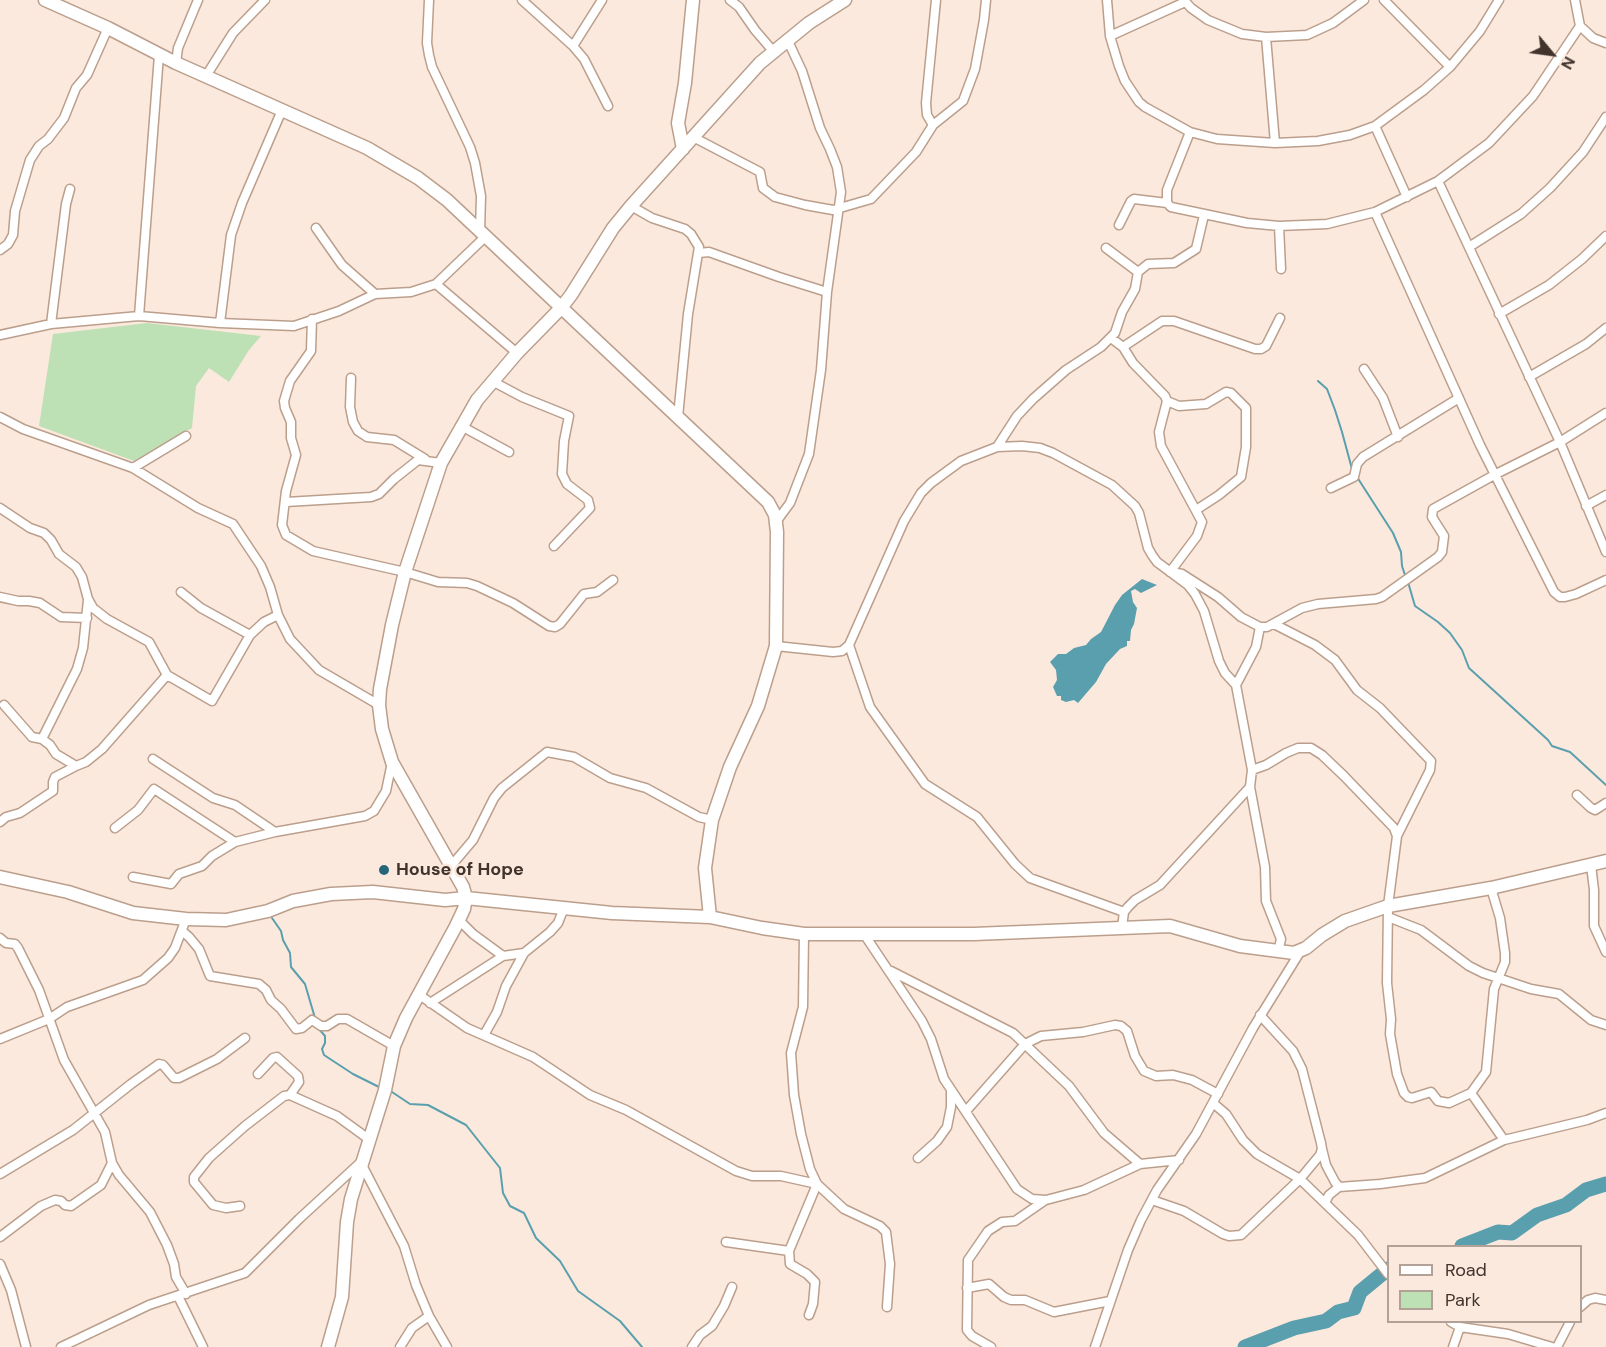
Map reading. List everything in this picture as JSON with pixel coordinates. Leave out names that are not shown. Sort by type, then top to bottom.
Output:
[{"type":"street","points":[[45,0],[66,4],[159,55],[367,148],[400,167],[447,200],[763,496],[772,508],[776,522],[778,631],[776,646],[758,706],[730,767],[712,820],[705,868],[710,916]]},
{"type":"street","points":[[176,63],[178,48],[198,0]]},
{"type":"street","points":[[206,76],[233,33],[265,0]]},
{"type":"street","points":[[0,335],[51,324],[139,316],[294,326],[339,311],[375,294],[411,292],[436,284],[482,235],[481,196],[475,163],[470,147],[432,67],[429,55],[427,43],[429,0]]},
{"type":"street","points":[[522,0],[573,46],[593,73],[608,106]]},
{"type":"street","points":[[573,46],[602,0]]},
{"type":"street","points":[[683,149],[678,123],[685,83],[693,0]]},
{"type":"street","points":[[730,0],[739,7],[773,51]]},
{"type":"street","points":[[328,1347],[342,1297],[347,1222],[351,1198],[385,1090],[393,1046],[418,994],[459,920],[466,898],[463,887],[392,762],[382,729],[379,705],[392,625],[405,572],[441,463],[477,400],[517,353],[561,308],[613,228],[631,207],[773,51],[826,11],[845,0]]},
{"type":"street","points":[[933,125],[927,115],[926,103],[936,0]]},
{"type":"street","points":[[693,137],[760,172],[763,188],[775,197],[833,210],[871,199],[916,152],[933,125],[963,101],[975,69],[986,0]]},
{"type":"street","points":[[1107,0],[1110,36],[1119,66],[1125,81],[1139,102],[1190,132],[1217,139],[1275,143],[1318,141],[1350,135],[1375,126],[1424,90],[1450,67],[1480,31],[1499,0]]},
{"type":"street","points":[[1110,36],[1185,1],[1197,14],[1242,34],[1266,37],[1307,34],[1333,23],[1364,0]]},
{"type":"street","points":[[1383,0],[1450,67]]},
{"type":"street","points":[[1575,0],[1581,26],[1593,38],[1606,43]]},
{"type":"street","points":[[1119,225],[1134,199],[1167,203],[1177,209],[1247,223],[1280,226],[1327,224],[1375,212],[1438,181],[1488,143],[1533,96],[1581,26]]},
{"type":"street","points":[[0,250],[8,244],[13,235],[15,211],[30,160],[39,146],[48,139],[64,118],[76,88],[87,75],[108,28]]},
{"type":"street","points":[[1266,37],[1275,143]]},
{"type":"street","points":[[776,522],[790,503],[809,454],[841,192],[837,167],[820,128],[802,71],[787,39]]},
{"type":"street","points":[[139,316],[159,55]]},
{"type":"street","points":[[220,323],[231,235],[242,203],[282,110]]},
{"type":"street","points":[[1469,247],[1521,214],[1550,188],[1583,152],[1606,117]]},
{"type":"street","points":[[1375,126],[1407,197]]},
{"type":"street","points":[[1167,203],[1167,190],[1190,132]]},
{"type":"street","points":[[1438,181],[1560,442],[1606,552]]},
{"type":"street","points":[[51,324],[66,204],[70,189]]},
{"type":"street","points":[[631,207],[652,218],[685,229],[696,240],[699,247],[688,314],[678,417]]},
{"type":"street","points":[[1375,212],[1459,398],[1549,584],[1557,595],[1565,597],[1606,580]]},
{"type":"street","points":[[997,447],[1017,416],[1033,399],[1066,370],[1111,338],[1135,289],[1138,273],[1148,264],[1174,263],[1196,249],[1204,215]]},
{"type":"street","points":[[1280,226],[1281,270]]},
{"type":"street","points":[[316,228],[342,265],[375,294]]},
{"type":"street","points":[[1499,314],[1548,285],[1582,259],[1606,236]]},
{"type":"street","points":[[1106,248],[1138,273]]},
{"type":"street","points":[[699,253],[709,252],[779,278],[827,292]]},
{"type":"street","points":[[436,284],[517,353]]},
{"type":"street","points":[[1123,347],[1156,324],[1162,321],[1174,321],[1255,349],[1261,349],[1266,346],[1280,318]]},
{"type":"street","points":[[312,319],[310,351],[290,381],[284,401],[291,422],[291,438],[296,455],[286,491],[282,525],[284,532],[313,551],[438,582],[467,583],[477,586],[513,603],[549,626],[555,627],[584,594],[597,592],[613,580]]},
{"type":"street","points":[[1529,377],[1586,344],[1606,328]]},
{"type":"street","points":[[1111,338],[1123,347],[1133,363],[1165,396],[1167,401],[1159,432],[1161,446],[1202,522],[1201,529],[1170,572]]},
{"type":"street","points":[[1364,369],[1383,398],[1398,437]]},
{"type":"street","points":[[351,378],[350,407],[358,432],[367,437],[394,440],[428,461]]},
{"type":"street","points":[[492,381],[522,397],[569,416],[564,441],[562,474],[567,484],[588,500],[590,507],[554,546]]},
{"type":"street","points":[[1167,401],[1179,406],[1206,404],[1226,392],[1231,393],[1246,408],[1246,447],[1241,477],[1220,495],[1196,510]]},
{"type":"street","points":[[1331,488],[1355,475],[1357,464],[1363,457],[1459,398]]},
{"type":"street","points":[[1170,572],[1182,574],[1218,597],[1241,617],[1260,627],[1274,624],[1302,608],[1317,604],[1376,599],[1389,593],[1442,552],[1444,536],[1432,517],[1433,509],[1560,442],[1606,413]]},
{"type":"street","points":[[0,417],[23,429],[133,468],[198,508],[233,524],[261,566],[278,615],[290,639],[319,670],[379,705]]},
{"type":"street","points":[[463,427],[509,452]]},
{"type":"street","points":[[133,468],[186,436]]},
{"type":"street","points":[[776,646],[833,652],[842,651],[849,645],[904,521],[921,493],[961,461],[997,447],[1040,448],[1112,485],[1135,506],[1148,548],[1157,562],[1188,585],[1195,594],[1204,611],[1219,661],[1225,673],[1236,684],[1252,770],[1250,787],[1265,867],[1266,901],[1281,939],[1278,952]]},
{"type":"street","points":[[286,502],[371,497],[386,488],[418,460],[441,463]]},
{"type":"street","points":[[1586,506],[1606,495]]},
{"type":"street","points":[[0,508],[30,528],[44,533],[51,540],[59,554],[76,567],[93,608],[107,619],[149,642],[167,675],[212,701],[250,635],[264,622],[278,615]]},
{"type":"street","points":[[181,592],[209,612],[250,635]]},
{"type":"street","points":[[0,597],[18,602],[39,603],[61,617],[87,618]]},
{"type":"street","points":[[42,739],[77,669],[83,648],[88,599]]},
{"type":"street","points":[[1274,624],[1315,645],[1335,660],[1357,690],[1380,708],[1431,761],[1430,770],[1397,836],[1388,911],[1387,983],[1391,1047],[1404,1093],[1412,1098],[1431,1092],[1438,1101],[1449,1103],[1471,1093],[1486,1072],[1494,989],[1505,962],[1500,918],[1491,888]]},
{"type":"street","points":[[1236,684],[1256,647],[1260,627]]},
{"type":"street","points":[[849,645],[870,706],[925,784],[977,817],[1015,864],[1030,878],[1124,912]]},
{"type":"street","points":[[0,822],[6,817],[20,813],[53,791],[52,782],[55,777],[86,762],[102,749],[167,675]]},
{"type":"street","points":[[4,705],[33,737],[42,739],[56,754],[76,766]]},
{"type":"street","points":[[1252,770],[1298,748],[1311,748],[1322,755],[1389,822],[1397,836]]},
{"type":"street","points":[[451,866],[473,840],[494,798],[502,788],[548,752],[574,757],[610,778],[646,788],[690,813],[712,820]]},
{"type":"street","points":[[153,759],[213,798],[235,805],[275,832]]},
{"type":"street","points":[[133,877],[171,884],[179,874],[202,866],[212,856],[236,842],[275,832],[365,816],[374,811],[386,791],[392,762]]},
{"type":"street","points":[[1122,927],[1124,912],[1135,900],[1160,885],[1250,787]]},
{"type":"street","points":[[116,828],[138,810],[154,789],[236,842]]},
{"type":"street","points":[[1577,795],[1595,810],[1606,803]]},
{"type":"street","points":[[1095,1347],[1128,1250],[1152,1200],[1179,1160],[1260,1015],[1300,952],[1345,921],[1606,861]]},
{"type":"street","points":[[1591,865],[1594,926],[1606,952]]},
{"type":"street","points":[[0,877],[68,892],[133,913],[186,919],[226,920],[268,911],[293,901],[331,894],[373,892],[445,900],[466,898],[621,913],[710,916],[732,923],[804,934],[974,934],[1170,926],[1240,946],[1278,952],[1300,952]]},
{"type":"street","points":[[484,1035],[524,953],[558,923],[564,908]]},
{"type":"street","points":[[1388,911],[1421,930],[1469,966],[1498,979],[1558,994],[1591,1020],[1606,1025]]},
{"type":"street","points":[[0,1039],[49,1019],[68,1007],[97,994],[142,980],[168,958],[182,932],[186,919]]},
{"type":"street","points":[[459,920],[473,934],[503,956]]},
{"type":"street","points":[[182,932],[199,949],[210,976],[259,984],[296,1029],[302,1028],[312,1020],[321,1026],[327,1026],[338,1019],[347,1019],[393,1046]]},
{"type":"street","points":[[804,934],[803,1007],[791,1053],[794,1095],[801,1134],[817,1184],[844,1209],[880,1226],[886,1232],[891,1264],[887,1307]]},
{"type":"street","points":[[864,934],[922,1021],[931,1039],[942,1073],[951,1089],[1017,1189],[1032,1200],[1046,1200],[1084,1190],[1140,1164],[1179,1160]]},
{"type":"street","points":[[0,938],[6,943],[15,944],[18,948],[39,990],[64,1060],[105,1132],[112,1163],[119,1175],[150,1212],[167,1245],[182,1295],[203,1347]]},
{"type":"street","points":[[430,1003],[503,956],[524,953]]},
{"type":"street","points":[[890,971],[1013,1034],[1069,1086],[1104,1133],[1140,1164]]},
{"type":"street","points":[[418,994],[467,1028],[532,1058],[590,1095],[626,1110],[736,1171],[752,1176],[781,1176],[817,1184]]},
{"type":"street","points":[[1260,1015],[1293,1051],[1302,1069],[1326,1165],[1339,1186]]},
{"type":"street","points":[[966,1111],[1025,1044],[1041,1036],[1121,1026],[1131,1038],[1135,1056],[1144,1071],[1156,1076],[1173,1076],[1192,1080],[1215,1098],[1243,1140],[1257,1154],[1300,1179],[1358,1235],[1387,1273]]},
{"type":"street","points":[[0,1174],[53,1143],[130,1083],[159,1064],[163,1065],[174,1078],[179,1078],[217,1059],[245,1038]]},
{"type":"street","points":[[258,1074],[273,1058],[277,1057],[298,1076],[299,1082],[290,1095]]},
{"type":"street","points":[[918,1158],[938,1141],[948,1127],[951,1089]]},
{"type":"street","points":[[1471,1093],[1504,1140]]},
{"type":"street","points":[[240,1206],[226,1208],[213,1205],[194,1182],[194,1177],[209,1158],[284,1096],[290,1095],[337,1116],[370,1140]]},
{"type":"street","points":[[1325,1203],[1329,1195],[1339,1186],[1380,1185],[1425,1178],[1504,1140],[1587,1120],[1606,1113]]},
{"type":"street","points":[[1152,1200],[1184,1211],[1223,1234],[1234,1236],[1245,1232],[1300,1179],[1320,1155],[1322,1149]]},
{"type":"street","points":[[61,1347],[72,1344],[149,1305],[244,1274],[299,1219],[362,1162]]},
{"type":"street","points":[[362,1162],[404,1246],[416,1285],[429,1316],[447,1347]]},
{"type":"street","points":[[0,1237],[41,1206],[55,1200],[70,1206],[101,1185],[112,1163]]},
{"type":"street","points":[[809,1315],[815,1282],[807,1274],[789,1264],[789,1251],[817,1184]]},
{"type":"street","points":[[991,1347],[972,1336],[967,1330],[968,1260],[988,1231],[1002,1222],[1015,1221],[1046,1200]]},
{"type":"street","points":[[726,1242],[789,1251]]},
{"type":"street","points":[[0,1264],[11,1290],[26,1347]]},
{"type":"street","points":[[967,1288],[989,1284],[1004,1297],[1011,1300],[1025,1300],[1054,1312],[1110,1301]]},
{"type":"street","points":[[692,1347],[700,1335],[712,1326],[732,1287]]},
{"type":"street","points":[[1582,1306],[1588,1300],[1595,1298],[1606,1300]]},
{"type":"street","points":[[400,1347],[412,1328],[429,1316]]},
{"type":"street","points":[[1453,1323],[1460,1327],[1508,1334],[1552,1347]]},
{"type":"street","points":[[1557,1347],[1569,1323]]},
{"type":"street","points":[[1452,1347],[1460,1327]]},
{"type":"green space","points":[[147,323],[261,336],[249,350],[229,382],[209,368],[196,386],[192,428],[134,461],[39,426],[53,334]]},
{"type":"water","points":[[1142,579],[1157,585],[1141,593],[1135,589],[1131,591],[1137,608],[1127,646],[1120,649],[1106,664],[1096,682],[1078,703],[1074,700],[1066,702],[1061,700],[1061,696],[1057,696],[1053,687],[1057,680],[1056,670],[1050,662],[1058,654],[1066,654],[1074,648],[1086,645],[1101,632],[1122,595]]},
{"type":"waterway","points":[[1318,381],[1327,389],[1352,469]]},
{"type":"waterway","points":[[1357,477],[1393,533],[1401,552],[1405,575]]},
{"type":"waterway","points":[[1408,582],[1415,606],[1450,633],[1462,650],[1469,668],[1552,746],[1570,752],[1606,785]]},
{"type":"waterway","points":[[272,918],[281,931],[290,953],[291,967],[305,984],[315,1018]]},
{"type":"waterway","points":[[319,1029],[325,1036],[322,1049],[324,1055],[353,1074],[381,1088]]},
{"type":"waterway","points":[[389,1090],[410,1104],[428,1105],[466,1125],[500,1168],[503,1193],[510,1206],[524,1213],[536,1238],[560,1261],[578,1291],[620,1321],[642,1347]]},
{"type":"waterway","points":[[1465,1245],[1498,1232],[1512,1233],[1537,1215],[1566,1205],[1586,1190],[1606,1184]]},
{"type":"waterway","points":[[1245,1347],[1294,1328],[1326,1321],[1338,1312],[1354,1308],[1360,1292],[1387,1270]]},
{"type":"place","name":"House of Hope","points":[[384,870]]}]
